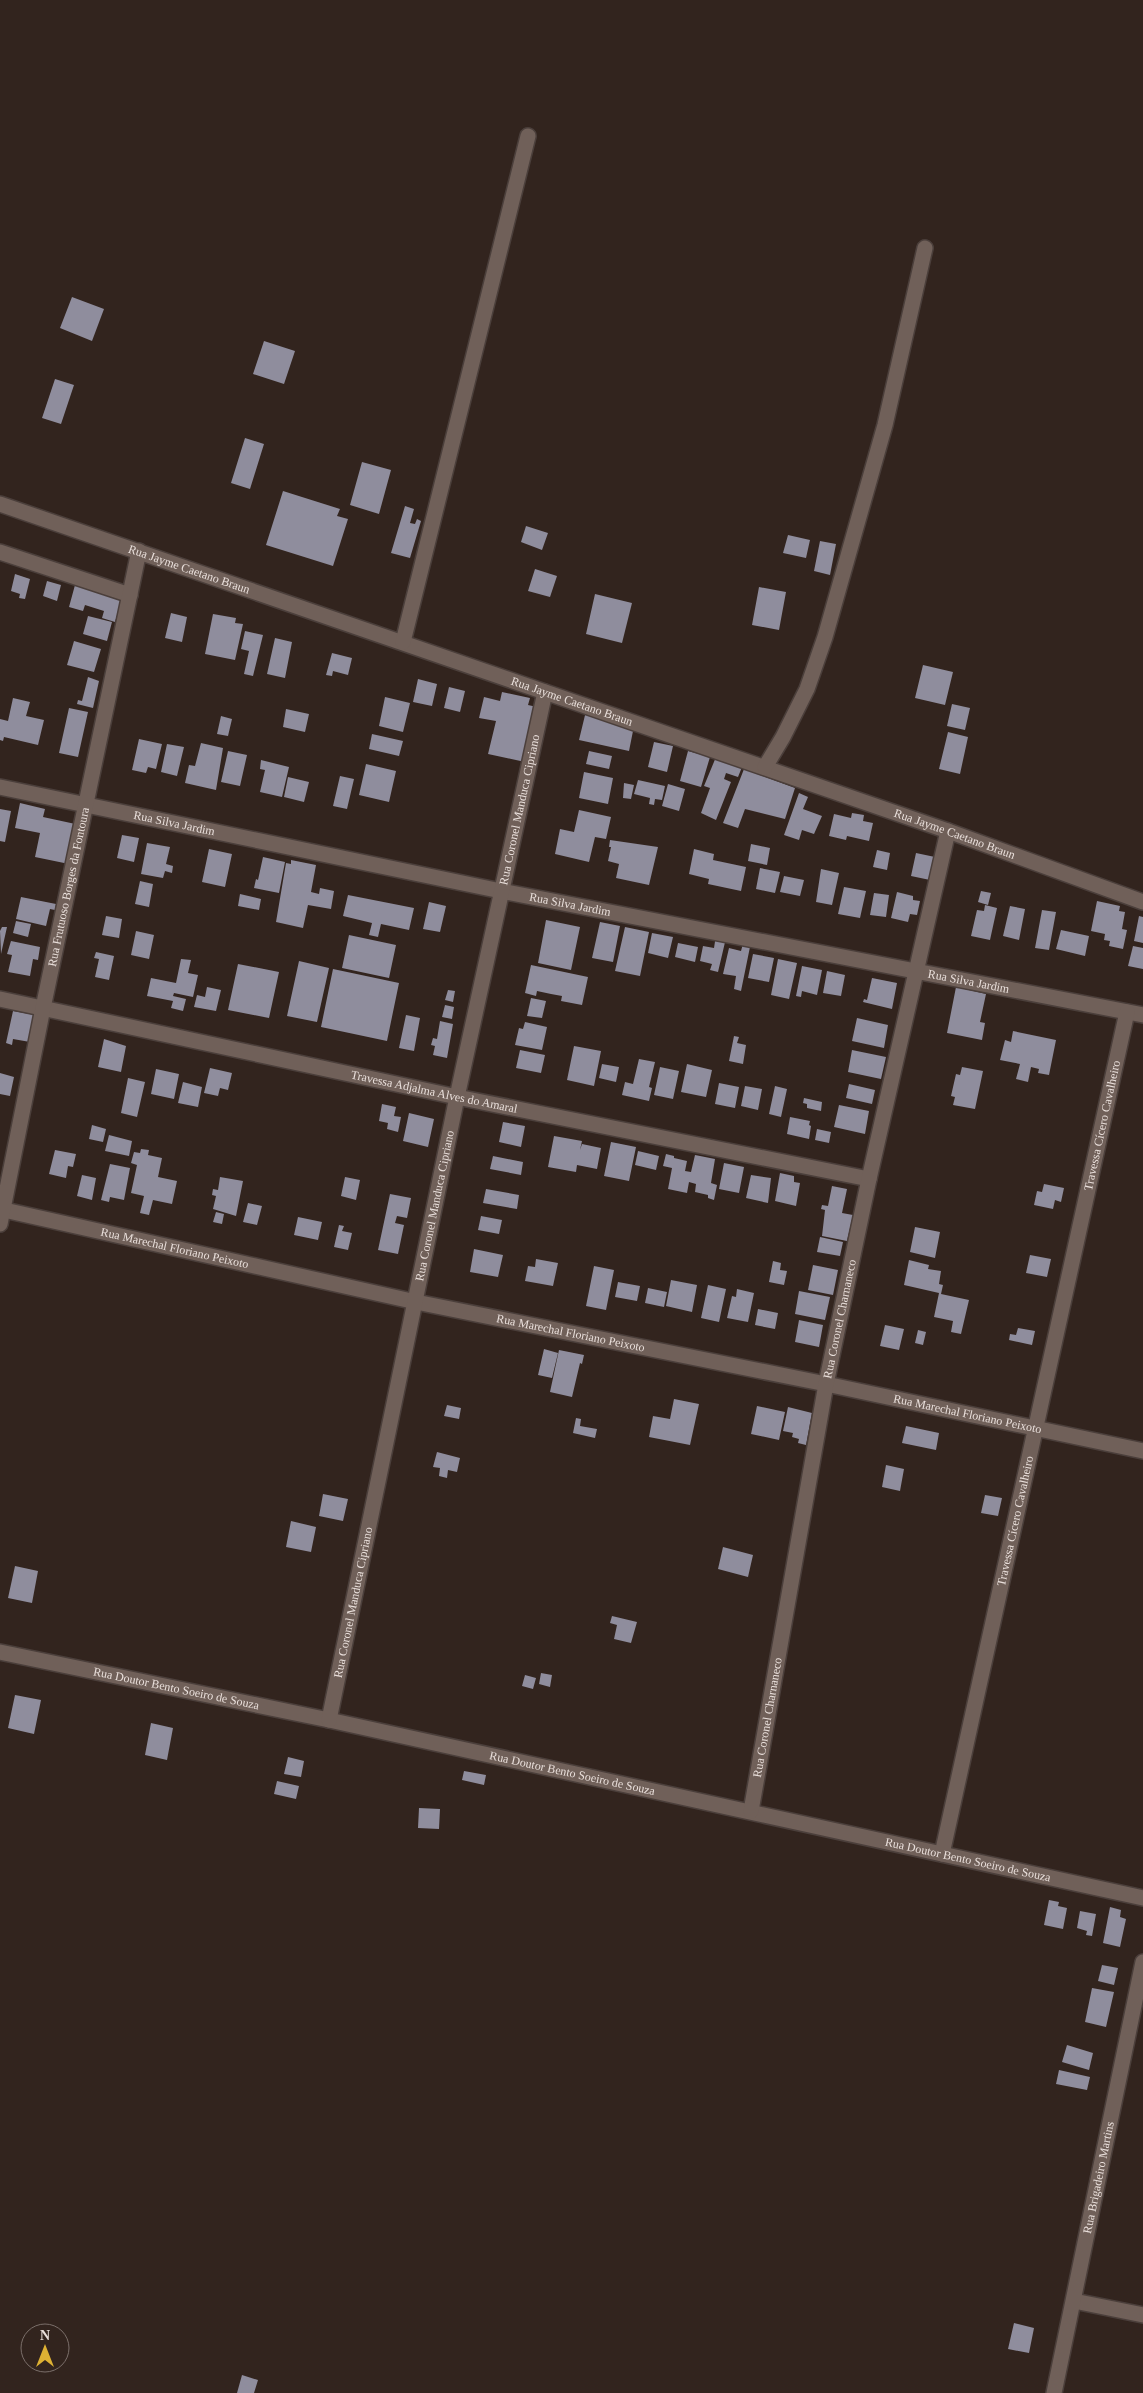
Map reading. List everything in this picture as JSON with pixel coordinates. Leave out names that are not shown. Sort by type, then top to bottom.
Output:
[{"type":"street","points":[[403,642],[528,136]]},
{"type":"street","points":[[765,768],[807,689],[825,637],[885,425],[924,248]]},
{"type":"street","name":"Rua Jayme Caetano Braun","points":[[0,504],[948,831],[1143,902]]},
{"type":"street","name":"Rua Frutuoso Borges da Fontoura","points":[[1,1214],[139,551]]},
{"type":"street","points":[[0,552],[130,595]]},
{"type":"street","name":"Rua Coronel Manduca Cipriano","points":[[329,1720],[457,1097],[545,692]]},
{"type":"street","name":"Rua Silva Jardim","points":[[0,787],[502,891],[1143,1015]]},
{"type":"street","name":"Rua Coronel Charnaneco","points":[[752,1811],[826,1384],[868,1179],[948,831]]},
{"type":"street","name":"Travessa Adjalma Alves do Amaral","points":[[0,999],[457,1097],[868,1179]]},
{"type":"street","name":"Travessa Cícero Cavalheiro","points":[[942,1854],[1034,1428],[1127,1012]]},
{"type":"street","name":"Rua Marechal Floriano Peixoto","points":[[1,1214],[416,1302],[826,1384],[1143,1451]]},
{"type":"street","name":"Rua Doutor Bento Soeiro de Souza","points":[[0,1652],[329,1720],[752,1811],[1143,1898]]},
{"type":"street","name":"Rua Brigadeiro Martins","points":[[1054,2393],[1143,1962]]},
{"type":"street","points":[[1074,2301],[1143,2315]]},
{"type":"building","points":[[72,297],[104,309],[92,341],[60,328]]},
{"type":"building","points":[[264,341],[295,351],[284,384],[253,374]]},
{"type":"building","points":[[55,379],[74,385],[61,424],[42,418]]},
{"type":"building","points":[[245,438],[264,444],[250,489],[231,483]]},
{"type":"building","points":[[362,462],[391,470],[379,514],[350,505]]},
{"type":"building","points":[[283,491],[340,509],[337,516],[348,519],[333,566],[266,545]]},
{"type":"building","points":[[405,506],[414,509],[410,523],[415,524],[417,519],[421,521],[410,558],[391,553]]},
{"type":"building","points":[[526,526],[548,533],[542,550],[521,542]]},
{"type":"building","points":[[788,535],[810,540],[806,558],[783,553]]},
{"type":"building","points":[[820,541],[836,544],[830,575],[814,571]]},
{"type":"building","points":[[535,569],[557,576],[550,597],[528,591]]},
{"type":"building","points":[[15,574],[30,579],[25,599],[19,598],[20,594],[11,591]]},
{"type":"building","points":[[47,581],[61,585],[57,601],[43,596]]},
{"type":"building","points":[[75,585],[122,598],[115,622],[102,618],[104,611],[85,605],[83,611],[69,607]]},
{"type":"building","points":[[759,587],[786,592],[779,630],[752,625]]},
{"type":"building","points":[[595,594],[632,603],[622,643],[586,634]]},
{"type":"building","points":[[171,613],[187,617],[182,642],[165,638]]},
{"type":"building","points":[[213,614],[236,618],[235,623],[243,624],[235,660],[205,654]]},
{"type":"building","points":[[88,616],[112,622],[107,641],[83,634]]},
{"type":"building","points":[[245,631],[263,635],[253,676],[244,674],[249,651],[241,649]]},
{"type":"building","points":[[275,638],[292,642],[285,678],[267,674]]},
{"type":"building","points":[[74,641],[101,649],[94,672],[67,665]]},
{"type":"building","points":[[332,653],[352,658],[348,675],[333,671],[332,676],[326,675]]},
{"type":"building","points":[[923,665],[953,672],[945,705],[915,698]]},
{"type":"building","points":[[88,677],[99,681],[93,708],[77,704],[78,700],[82,701]]},
{"type":"building","points":[[418,679],[437,684],[432,706],[413,702]]},
{"type":"building","points":[[449,687],[465,691],[460,712],[444,708]]},
{"type":"building","points":[[502,692],[530,698],[528,705],[537,707],[525,762],[488,754],[496,721],[479,718],[484,697],[500,701]]},
{"type":"building","points":[[385,697],[410,703],[403,732],[379,726]]},
{"type":"building","points":[[13,698],[30,702],[26,716],[44,720],[38,745],[4,737],[3,741],[0,740],[0,719],[8,721]]},
{"type":"building","points":[[952,704],[970,708],[965,730],[947,726]]},
{"type":"building","points":[[69,708],[88,712],[78,757],[59,753]]},
{"type":"building","points":[[286,709],[309,714],[305,732],[283,727]]},
{"type":"building","points":[[586,711],[634,726],[629,751],[579,740]]},
{"type":"building","points":[[221,716],[232,719],[228,736],[217,734]]},
{"type":"building","points":[[948,732],[968,737],[960,774],[939,769]]},
{"type":"building","points":[[372,734],[403,741],[399,756],[369,749]]},
{"type":"building","points":[[139,739],[162,744],[156,769],[148,767],[146,773],[132,770]]},
{"type":"building","points":[[654,742],[673,746],[667,772],[648,767]]},
{"type":"building","points":[[201,743],[223,748],[216,790],[185,783],[189,765],[195,766]]},
{"type":"building","points":[[167,744],[184,747],[177,776],[161,772]]},
{"type":"building","points":[[228,751],[247,755],[240,786],[221,782]]},
{"type":"building","points":[[589,751],[612,756],[609,769],[586,764]]},
{"type":"building","points":[[688,751],[710,757],[701,787],[680,781]]},
{"type":"building","points":[[716,757],[742,767],[738,777],[726,773],[724,779],[731,782],[716,820],[701,813],[710,788],[704,786]]},
{"type":"building","points":[[261,760],[289,767],[282,797],[260,792],[265,770],[260,769]]},
{"type":"building","points":[[366,764],[396,771],[389,802],[359,795]]},
{"type":"building","points":[[744,769],[795,788],[785,819],[745,809],[738,828],[723,823]]},
{"type":"building","points":[[584,772],[613,778],[608,804],[579,798]]},
{"type":"building","points":[[340,776],[354,779],[347,809],[333,806]]},
{"type":"building","points":[[288,777],[309,782],[304,802],[284,797]]},
{"type":"building","points":[[638,780],[665,786],[662,800],[655,799],[654,805],[649,804],[650,798],[634,794]]},
{"type":"building","points":[[624,783],[634,785],[631,799],[623,798]]},
{"type":"building","points":[[668,784],[685,789],[679,811],[662,806]]},
{"type":"building","points":[[799,793],[808,797],[803,809],[822,816],[814,834],[802,830],[799,840],[784,835]]},
{"type":"building","points":[[20,803],[45,809],[43,817],[80,825],[69,864],[35,857],[40,833],[15,828]]},
{"type":"building","points":[[0,809],[11,811],[5,842],[0,841]]},
{"type":"building","points":[[579,810],[611,817],[606,839],[595,837],[589,862],[555,854],[560,829],[574,832]]},
{"type":"building","points":[[852,813],[864,815],[863,821],[873,823],[869,841],[847,836],[846,840],[829,836],[834,814],[851,818]]},
{"type":"building","points":[[122,835],[139,838],[134,862],[117,858]]},
{"type":"building","points":[[610,840],[658,847],[649,885],[616,878],[619,864],[608,861],[611,847],[609,847]]},
{"type":"building","points":[[147,843],[170,847],[166,864],[173,866],[172,873],[165,871],[163,878],[141,874]]},
{"type":"building","points":[[751,844],[770,848],[767,865],[748,861]]},
{"type":"building","points":[[209,849],[232,854],[225,887],[202,882]]},
{"type":"building","points":[[694,849],[714,854],[713,860],[746,867],[741,891],[708,884],[709,879],[689,874]]},
{"type":"building","points":[[877,850],[890,853],[887,870],[873,867]]},
{"type":"building","points":[[916,853],[935,857],[930,880],[911,876]]},
{"type":"building","points":[[263,857],[285,862],[279,893],[254,888],[256,879],[258,880]]},
{"type":"building","points":[[291,860],[316,865],[311,892],[319,894],[320,888],[334,891],[331,909],[308,905],[303,928],[276,922],[286,863],[291,864]]},
{"type":"building","points":[[760,868],[780,872],[775,893],[756,889]]},
{"type":"building","points":[[821,869],[839,873],[832,905],[816,902]]},
{"type":"building","points":[[784,876],[804,880],[800,896],[780,892]]},
{"type":"building","points":[[140,881],[153,884],[149,907],[135,904]]},
{"type":"building","points":[[844,887],[866,891],[860,918],[838,914]]},
{"type":"building","points":[[981,891],[991,893],[988,905],[978,902]]},
{"type":"building","points":[[897,892],[913,896],[913,900],[920,901],[917,915],[910,914],[908,922],[891,918]]},
{"type":"building","points":[[874,893],[889,895],[886,917],[870,915]]},
{"type":"building","points":[[240,894],[261,899],[259,910],[238,906]]},
{"type":"building","points":[[348,895],[414,908],[409,930],[381,924],[378,937],[369,935],[372,923],[343,916]]},
{"type":"building","points":[[21,897],[56,904],[55,910],[50,909],[46,926],[16,919]]},
{"type":"building","points":[[1097,901],[1120,906],[1119,911],[1125,912],[1122,929],[1127,930],[1123,949],[1109,946],[1110,941],[1104,940],[1105,934],[1091,931]]},
{"type":"building","points":[[429,902],[446,906],[440,932],[423,929]]},
{"type":"building","points":[[985,905],[997,908],[990,940],[971,936],[977,910],[984,911]]},
{"type":"building","points":[[1010,906],[1025,909],[1019,940],[1003,936]]},
{"type":"building","points":[[1042,910],[1056,912],[1049,950],[1035,948]]},
{"type":"building","points":[[106,916],[122,919],[119,938],[102,935]]},
{"type":"building","points":[[1139,916],[1143,917],[1143,943],[1134,941]]},
{"type":"building","points":[[546,920],[580,927],[571,970],[538,963]]},
{"type":"building","points":[[16,921],[31,924],[28,937],[13,933]]},
{"type":"building","points":[[600,922],[620,926],[613,962],[592,958]]},
{"type":"building","points":[[2,927],[7,927],[1,954],[0,931]]},
{"type":"building","points":[[625,927],[649,932],[640,976],[615,971]]},
{"type":"building","points":[[1061,930],[1089,936],[1085,956],[1056,949]]},
{"type":"building","points":[[136,931],[154,935],[149,959],[131,955]]},
{"type":"building","points":[[652,933],[673,937],[668,958],[648,953]]},
{"type":"building","points":[[349,935],[396,945],[389,978],[342,968]]},
{"type":"building","points":[[716,935],[726,938],[718,972],[710,970],[712,964],[700,961],[703,946],[714,948]]},
{"type":"building","points":[[744,940],[751,942],[741,991],[734,989],[736,976],[723,974],[729,948],[741,951]]},
{"type":"building","points":[[11,941],[40,947],[38,960],[33,959],[30,976],[8,972],[12,955],[7,954]]},
{"type":"building","points":[[678,943],[698,947],[695,962],[675,957]]},
{"type":"building","points":[[1133,946],[1143,948],[1143,969],[1128,966]]},
{"type":"building","points":[[96,952],[114,956],[109,980],[95,977],[99,959],[94,958]]},
{"type":"building","points":[[753,954],[774,958],[769,982],[748,978]]},
{"type":"building","points":[[181,959],[191,960],[188,973],[198,975],[193,997],[174,993],[173,996],[186,999],[183,1011],[171,1008],[173,1001],[147,996],[151,978],[176,983]]},
{"type":"building","points":[[778,959],[797,963],[789,999],[771,995]]},
{"type":"building","points":[[299,961],[329,968],[317,1022],[287,1016]]},
{"type":"building","points":[[238,964],[279,972],[269,1018],[228,1010]]},
{"type":"building","points":[[531,965],[588,977],[582,1005],[561,1001],[562,996],[537,991],[536,996],[525,993]]},
{"type":"building","points":[[802,966],[822,970],[817,995],[802,991],[801,997],[796,996]]},
{"type":"building","points":[[333,969],[399,983],[387,1041],[321,1027]]},
{"type":"building","points":[[827,971],[845,975],[841,996],[823,993]]},
{"type":"building","points":[[872,978],[897,983],[892,1009],[863,1002],[864,999],[867,1000]]},
{"type":"building","points":[[207,987],[221,990],[216,1011],[194,1007],[197,995],[205,997]]},
{"type":"building","points":[[956,987],[986,994],[980,1022],[985,1023],[982,1040],[947,1033]]},
{"type":"building","points":[[448,990],[455,991],[453,1002],[445,1000]]},
{"type":"building","points":[[531,998],[546,1001],[542,1018],[527,1016]]},
{"type":"building","points":[[445,1005],[454,1007],[452,1019],[442,1017]]},
{"type":"building","points":[[13,1011],[35,1015],[30,1042],[13,1039],[12,1045],[6,1043]]},
{"type":"building","points":[[406,1015],[420,1018],[414,1051],[399,1048]]},
{"type":"building","points":[[857,1018],[888,1025],[884,1048],[852,1041]]},
{"type":"building","points":[[440,1021],[453,1024],[447,1058],[433,1055],[435,1046],[431,1045],[433,1038],[437,1039]]},
{"type":"building","points":[[525,1022],[547,1027],[542,1050],[515,1045],[519,1028],[523,1029]]},
{"type":"building","points":[[1013,1031],[1056,1040],[1049,1075],[1038,1073],[1039,1069],[1031,1067],[1028,1082],[1016,1079],[1020,1064],[1000,1060],[1005,1040],[1011,1042]]},
{"type":"building","points":[[734,1036],[739,1037],[737,1043],[746,1045],[743,1064],[729,1061]]},
{"type":"building","points":[[104,1039],[126,1046],[121,1072],[98,1067]]},
{"type":"building","points":[[574,1046],[601,1051],[594,1086],[567,1080]]},
{"type":"building","points":[[520,1050],[545,1055],[541,1073],[516,1068]]},
{"type":"building","points":[[852,1050],[886,1057],[881,1079],[848,1072]]},
{"type":"building","points":[[639,1059],[655,1062],[649,1087],[652,1088],[649,1101],[622,1095],[625,1082],[633,1084]]},
{"type":"building","points":[[602,1064],[619,1067],[616,1082],[599,1078]]},
{"type":"building","points":[[687,1064],[712,1070],[706,1097],[681,1092]]},
{"type":"building","points":[[660,1067],[679,1071],[673,1099],[654,1095]]},
{"type":"building","points":[[962,1067],[983,1071],[975,1109],[953,1105],[955,1097],[951,1096],[956,1074],[960,1075]]},
{"type":"building","points":[[210,1068],[232,1073],[228,1090],[220,1088],[218,1096],[204,1093]]},
{"type":"building","points":[[156,1069],[179,1074],[174,1099],[151,1094]]},
{"type":"building","points":[[0,1073],[14,1077],[10,1096],[0,1094]]},
{"type":"building","points":[[128,1078],[145,1082],[137,1117],[121,1113]]},
{"type":"building","points":[[183,1082],[202,1087],[198,1107],[178,1103]]},
{"type":"building","points":[[719,1083],[739,1087],[735,1108],[715,1104]]},
{"type":"building","points":[[849,1084],[875,1090],[872,1104],[846,1098]]},
{"type":"building","points":[[745,1086],[762,1089],[758,1110],[741,1106]]},
{"type":"building","points":[[775,1086],[787,1089],[781,1117],[769,1114]]},
{"type":"building","points":[[804,1098],[822,1102],[821,1111],[807,1108],[807,1104],[803,1103]]},
{"type":"building","points":[[382,1104],[396,1107],[394,1116],[401,1117],[398,1132],[387,1129],[388,1123],[379,1121]]},
{"type":"building","points":[[839,1105],[869,1111],[865,1134],[834,1127]]},
{"type":"building","points":[[409,1113],[434,1119],[428,1147],[403,1141]]},
{"type":"building","points":[[790,1117],[810,1121],[809,1139],[787,1134]]},
{"type":"building","points":[[503,1122],[525,1126],[521,1147],[499,1142]]},
{"type":"building","points":[[92,1125],[106,1129],[103,1142],[89,1139]]},
{"type":"building","points":[[817,1129],[831,1132],[829,1143],[815,1140]]},
{"type":"building","points":[[109,1135],[132,1141],[129,1156],[105,1151]]},
{"type":"building","points":[[554,1136],[582,1141],[580,1150],[582,1144],[601,1148],[597,1169],[577,1165],[576,1172],[548,1167]]},
{"type":"building","points":[[611,1142],[636,1147],[629,1181],[604,1176]]},
{"type":"building","points":[[141,1149],[149,1150],[148,1155],[162,1158],[158,1177],[177,1181],[172,1204],[153,1200],[149,1215],[140,1213],[144,1196],[131,1193],[137,1165],[131,1163],[134,1152],[140,1153]]},
{"type":"building","points":[[55,1150],[76,1154],[73,1167],[68,1166],[66,1178],[49,1174]]},
{"type":"building","points":[[638,1151],[659,1156],[656,1170],[635,1165]]},
{"type":"building","points":[[666,1154],[687,1161],[685,1171],[691,1172],[695,1155],[715,1159],[711,1183],[717,1185],[714,1200],[708,1198],[708,1195],[695,1192],[696,1184],[689,1182],[687,1193],[668,1189],[672,1168],[663,1166]]},
{"type":"building","points":[[493,1156],[523,1162],[521,1175],[490,1169]]},
{"type":"building","points":[[724,1163],[744,1167],[739,1193],[719,1189]]},
{"type":"building","points":[[110,1164],[130,1168],[124,1200],[110,1197],[109,1202],[101,1200]]},
{"type":"building","points":[[780,1173],[794,1176],[794,1182],[800,1183],[796,1206],[775,1201]]},
{"type":"building","points":[[82,1175],[96,1178],[92,1200],[77,1196]]},
{"type":"building","points":[[751,1175],[771,1178],[768,1203],[746,1198]]},
{"type":"building","points":[[220,1177],[243,1181],[236,1216],[213,1209],[216,1196],[212,1195],[213,1189],[218,1190]]},
{"type":"building","points":[[345,1177],[360,1180],[356,1200],[341,1196]]},
{"type":"building","points":[[1044,1184],[1064,1188],[1061,1202],[1055,1200],[1053,1209],[1034,1205],[1037,1191],[1042,1192]]},
{"type":"building","points":[[832,1186],[847,1189],[842,1213],[853,1215],[847,1241],[822,1236],[825,1210],[821,1209],[822,1205],[828,1206]]},
{"type":"building","points":[[486,1189],[519,1195],[517,1209],[483,1203]]},
{"type":"building","points":[[390,1194],[411,1198],[407,1218],[397,1216],[395,1223],[404,1225],[398,1254],[378,1250]]},
{"type":"building","points":[[248,1203],[262,1206],[257,1225],[243,1222]]},
{"type":"building","points":[[216,1212],[224,1214],[222,1224],[213,1222]]},
{"type":"building","points":[[481,1216],[502,1220],[499,1234],[478,1230]]},
{"type":"building","points":[[298,1217],[322,1222],[318,1240],[294,1235]]},
{"type":"building","points":[[339,1225],[344,1226],[342,1231],[352,1233],[348,1250],[334,1247]]},
{"type":"building","points":[[915,1227],[940,1232],[935,1258],[910,1252]]},
{"type":"building","points":[[820,1237],[843,1242],[840,1256],[817,1252]]},
{"type":"building","points":[[474,1249],[503,1255],[498,1277],[470,1272]]},
{"type":"building","points":[[1030,1255],[1051,1259],[1047,1277],[1026,1273]]},
{"type":"building","points":[[536,1259],[558,1263],[553,1286],[525,1281],[528,1266],[535,1267]]},
{"type":"building","points":[[909,1260],[929,1265],[928,1269],[941,1271],[939,1284],[943,1285],[941,1294],[969,1300],[961,1334],[951,1332],[953,1321],[934,1317],[939,1293],[904,1285]]},
{"type":"building","points":[[773,1261],[781,1263],[780,1270],[787,1271],[784,1285],[769,1282]]},
{"type":"building","points":[[813,1265],[838,1270],[833,1295],[808,1290]]},
{"type":"building","points":[[594,1266],[614,1270],[606,1310],[586,1306]]},
{"type":"building","points":[[671,1280],[697,1285],[692,1312],[666,1306]]},
{"type":"building","points":[[618,1282],[640,1286],[637,1301],[615,1297]]},
{"type":"building","points":[[708,1285],[726,1289],[719,1322],[701,1318]]},
{"type":"building","points":[[648,1288],[667,1292],[664,1307],[645,1303]]},
{"type":"building","points":[[737,1289],[754,1293],[748,1322],[727,1318],[732,1296],[736,1297]]},
{"type":"building","points":[[799,1291],[830,1297],[825,1320],[795,1314]]},
{"type":"building","points":[[758,1309],[778,1313],[775,1329],[755,1325]]},
{"type":"building","points":[[799,1320],[823,1325],[819,1347],[795,1342]]},
{"type":"building","points":[[885,1325],[904,1329],[899,1350],[880,1346]]},
{"type":"building","points":[[1018,1328],[1035,1331],[1032,1345],[1009,1340],[1010,1334],[1016,1335]]},
{"type":"building","points":[[918,1330],[926,1332],[923,1345],[915,1343]]},
{"type":"building","points":[[544,1349],[558,1353],[552,1378],[538,1375]]},
{"type":"building","points":[[559,1350],[584,1355],[582,1364],[580,1363],[572,1397],[550,1392]]},
{"type":"building","points":[[674,1399],[699,1404],[690,1445],[649,1437],[653,1416],[670,1419]]},
{"type":"building","points":[[447,1405],[461,1408],[459,1419],[444,1416]]},
{"type":"building","points":[[757,1406],[785,1412],[779,1440],[751,1434]]},
{"type":"building","points":[[788,1407],[812,1413],[806,1445],[798,1443],[799,1439],[792,1437],[793,1433],[783,1431]]},
{"type":"building","points":[[576,1418],[581,1419],[580,1426],[597,1429],[595,1438],[573,1433]]},
{"type":"building","points":[[906,1426],[939,1433],[936,1450],[902,1443]]},
{"type":"building","points":[[437,1452],[460,1458],[457,1472],[448,1470],[447,1478],[439,1476],[440,1468],[433,1467]]},
{"type":"building","points":[[886,1465],[904,1469],[900,1491],[882,1487]]},
{"type":"building","points":[[323,1494],[348,1499],[343,1521],[319,1516]]},
{"type":"building","points":[[985,1495],[1002,1498],[998,1516],[981,1513]]},
{"type":"building","points":[[291,1521],[316,1527],[311,1552],[286,1547]]},
{"type":"building","points":[[723,1547],[753,1555],[748,1577],[718,1569]]},
{"type":"building","points":[[15,1566],[38,1571],[32,1603],[8,1598]]},
{"type":"building","points":[[612,1616],[637,1622],[631,1643],[614,1639],[617,1625],[610,1623]]},
{"type":"building","points":[[541,1673],[552,1675],[550,1687],[539,1684]]},
{"type":"building","points":[[525,1675],[536,1678],[533,1689],[522,1686]]},
{"type":"building","points":[[15,1695],[41,1700],[34,1734],[8,1728]]},
{"type":"building","points":[[151,1723],[173,1728],[167,1760],[145,1755]]},
{"type":"building","points":[[288,1757],[304,1761],[301,1777],[284,1774]]},
{"type":"building","points":[[464,1771],[486,1775],[484,1785],[462,1780]]},
{"type":"building","points":[[277,1781],[299,1786],[296,1799],[274,1794]]},
{"type":"building","points":[[419,1808],[440,1809],[439,1829],[418,1828]]},
{"type":"building","points":[[1049,1900],[1059,1902],[1058,1906],[1067,1908],[1063,1929],[1044,1925]]},
{"type":"building","points":[[1110,1907],[1121,1910],[1120,1917],[1126,1919],[1120,1947],[1103,1943]]},
{"type":"building","points":[[1080,1911],[1096,1914],[1092,1936],[1086,1935],[1087,1931],[1077,1928]]},
{"type":"building","points":[[1102,1965],[1118,1968],[1114,1985],[1098,1981]]},
{"type":"building","points":[[1092,1988],[1114,1992],[1106,2027],[1085,2022]]},
{"type":"building","points":[[1067,2045],[1093,2053],[1089,2070],[1062,2062]]},
{"type":"building","points":[[1059,2070],[1090,2077],[1087,2090],[1056,2084]]},
{"type":"building","points":[[1014,2323],[1034,2328],[1029,2353],[1008,2349]]},
{"type":"building","points":[[242,2375],[258,2380],[254,2393],[237,2393]]}]
